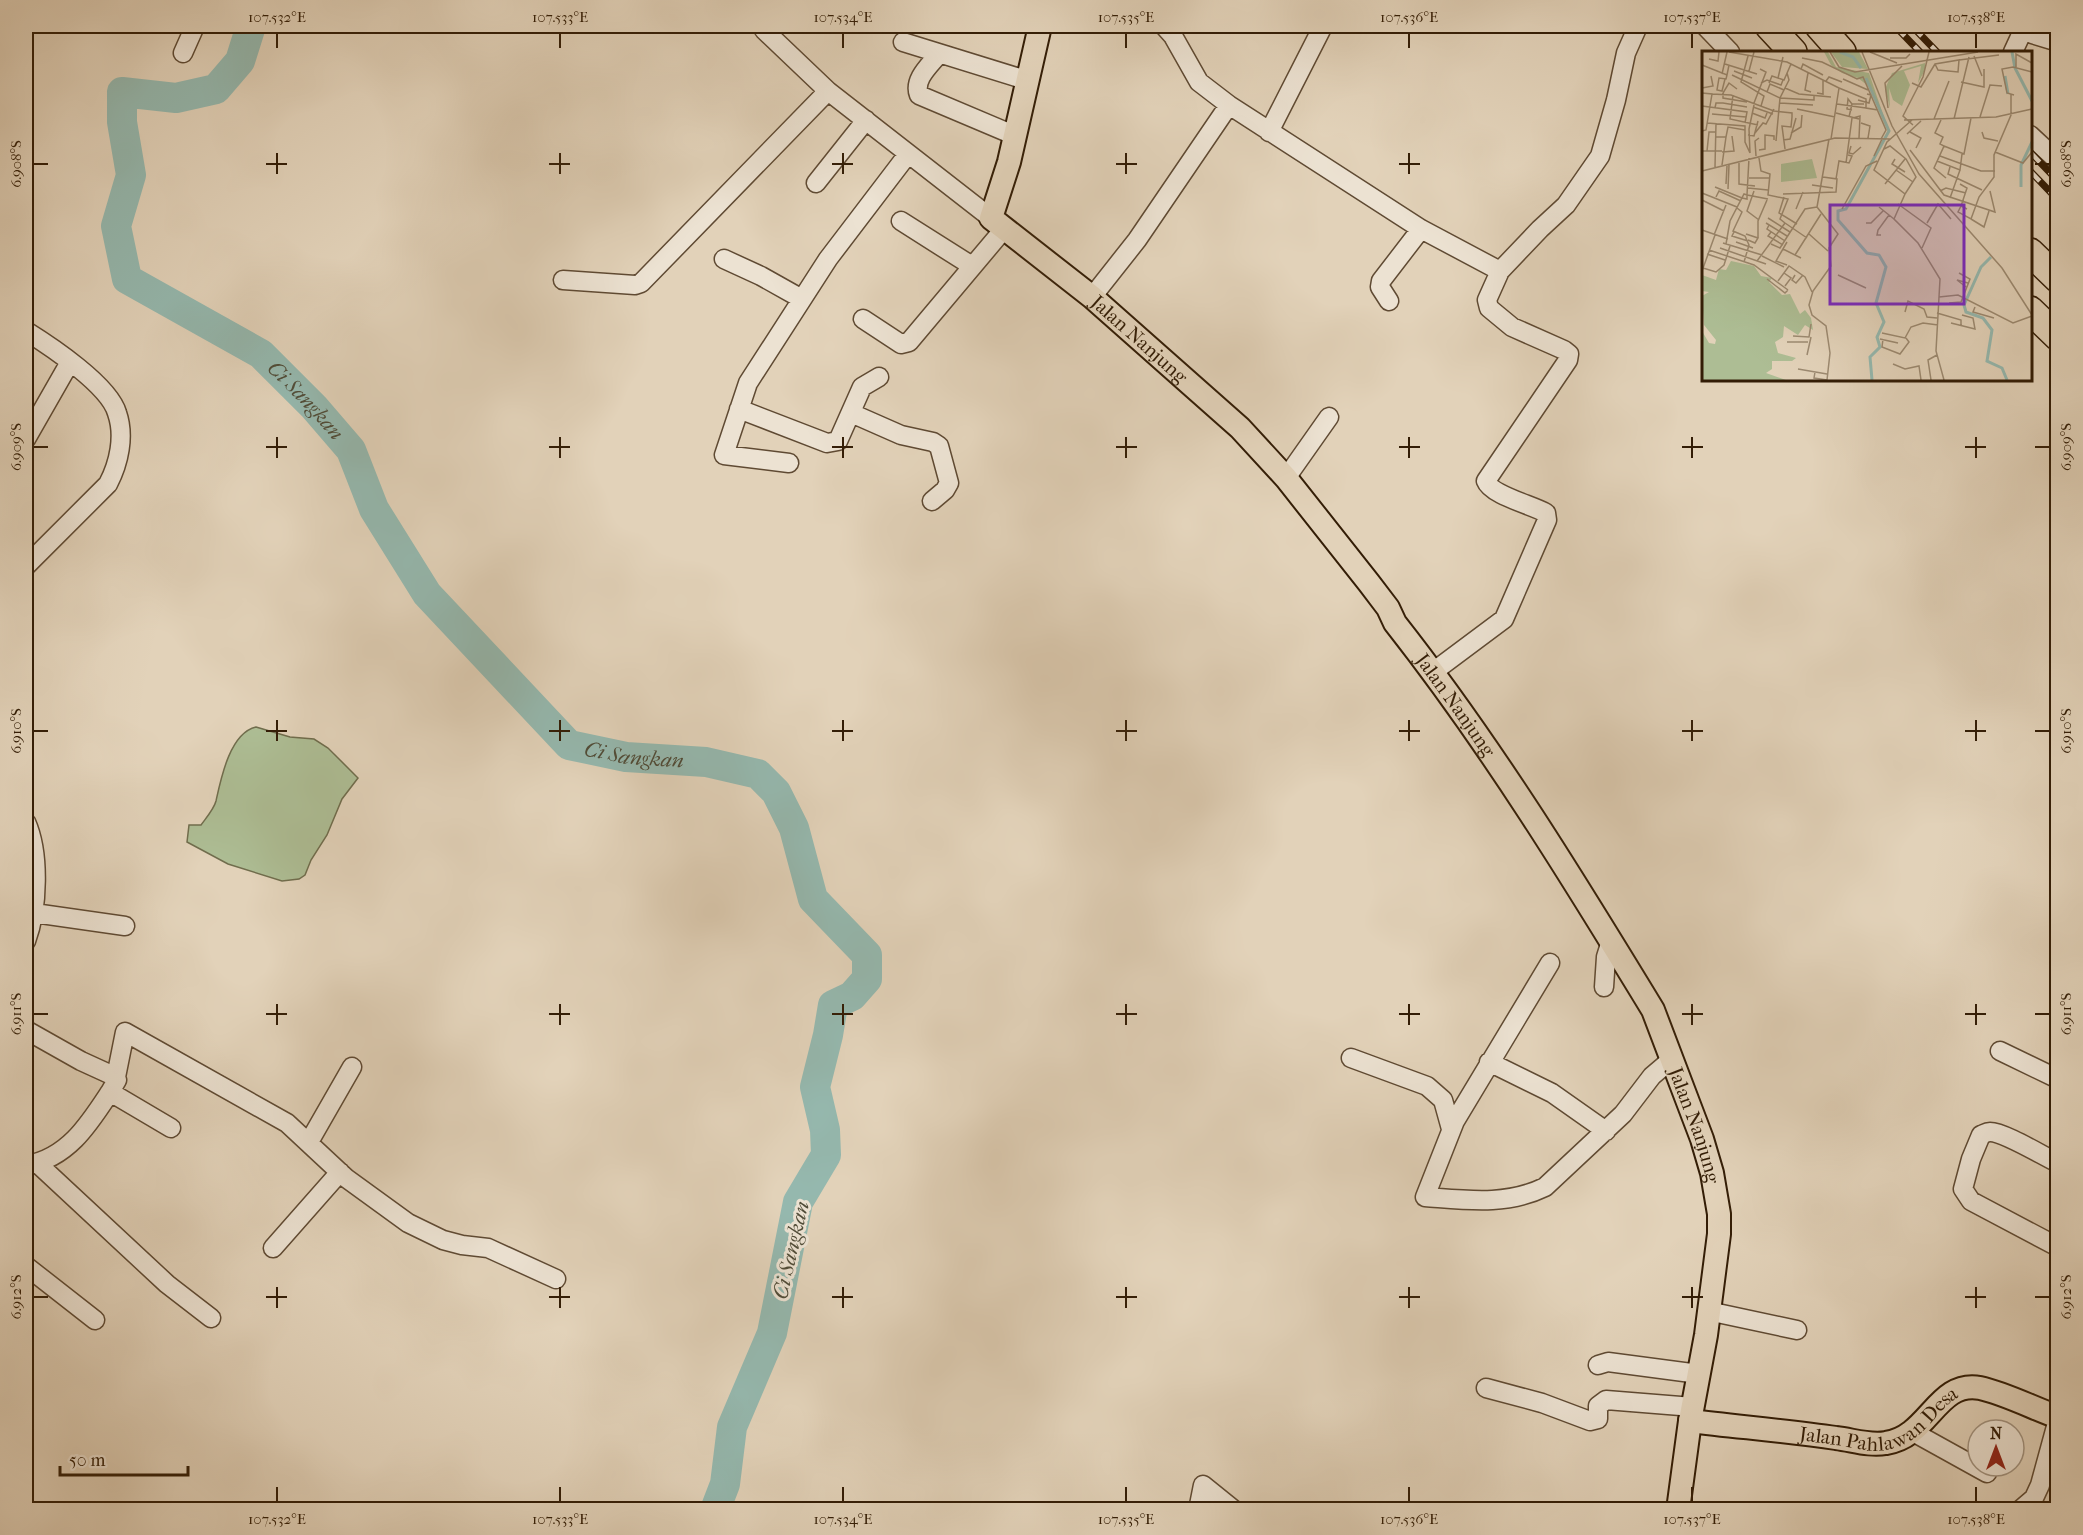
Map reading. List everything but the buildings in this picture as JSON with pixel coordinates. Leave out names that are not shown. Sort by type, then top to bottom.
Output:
[{"type":"highway","points":[[1769,26],[1792,51]]},
{"type":"highway","points":[[1819,26],[1841,51]]},
{"type":"highway","points":[[2032,253],[2058,279]]},
{"type":"highway","points":[[2032,311],[2058,337]]},
{"type":"main road","points":[[997,223],[1040,26]]},
{"type":"main road","name":"Jalan Nanjung","points":[[997,223],[1092,297],[1240,428],[1286,478],[1388,608],[1395,623],[1464,714],[1575,882],[1653,1010],[1702,1139],[1712,1173],[1719,1214],[1719,1234],[1678,1509]]},
{"type":"main road","name":"Jalan Pahlawan Desa","points":[[1692,1414],[1870,1444],[1895,1441],[1913,1432],[1926,1420],[1943,1398],[1962,1389],[1971,1388],[1987,1390],[2058,1418]]},
{"type":"street","points":[[183,53],[195,26]]},
{"type":"street","points":[[1164,26],[1173,36],[1199,82],[1229,105],[1421,229],[1500,271]]},
{"type":"street","points":[[1269,132],[1323,26]]},
{"type":"street","points":[[1433,672],[1504,619],[1547,520],[1546,513],[1497,492],[1488,486],[1486,481],[1569,356],[1564,350],[1512,327],[1489,308],[1487,300],[1500,271],[1566,205],[1600,156],[1616,100],[1626,53],[1638,26]]},
{"type":"street","points":[[1705,26],[1729,51]]},
{"type":"street","points":[[2027,26],[2032,34],[2058,42]]},
{"type":"street","points":[[2014,51],[2027,26]]},
{"type":"street","points":[[764,30],[828,91],[997,223],[972,266],[951,295],[905,345],[863,319]]},
{"type":"street","points":[[903,42],[938,55],[1029,81]]},
{"type":"street","points":[[938,55],[919,80],[917,89],[919,95],[1016,136]]},
{"type":"street","points":[[563,280],[634,285],[641,283],[828,91]]},
{"type":"street","points":[[1092,297],[1137,240],[1229,105]]},
{"type":"street","points":[[816,183],[866,120]]},
{"type":"street","points":[[2032,136],[2058,161]]},
{"type":"street","points":[[789,463],[724,455],[747,383],[828,259],[908,154]]},
{"type":"street","points":[[901,221],[972,266]]},
{"type":"street","points":[[1389,301],[1380,288],[1381,281],[1421,229]]},
{"type":"street","points":[[724,259],[802,298]]},
{"type":"street","points":[[26,331],[70,362],[101,390],[117,412],[120,439],[119,456],[108,484],[26,566]]},
{"type":"street","points":[[26,439],[70,362]]},
{"type":"street","points":[[739,409],[827,443],[838,441],[862,387],[879,377]]},
{"type":"street","points":[[851,413],[901,435],[933,442],[939,446],[949,483],[945,490],[932,501]]},
{"type":"street","points":[[1286,478],[1329,417]]},
{"type":"street","points":[[26,822],[35,868],[34,913],[26,940]]},
{"type":"street","points":[[34,913],[125,926]]},
{"type":"street","points":[[1604,987],[1606,957],[1611,941]]},
{"type":"street","points":[[1550,963],[1489,1062],[1452,1129],[1425,1197],[1500,1201],[1545,1188],[1623,1114],[1652,1076],[1672,1059]]},
{"type":"street","points":[[26,1030],[110,1079],[171,1128]]},
{"type":"street","points":[[31,1164],[52,1157],[74,1142],[110,1079],[124,1032],[287,1123],[340,1172],[408,1223],[443,1240],[488,1248],[556,1279]]},
{"type":"street","points":[[2000,1051],[2058,1079]]},
{"type":"street","points":[[1351,1058],[1426,1086],[1443,1100],[1452,1129]]},
{"type":"street","points":[[1489,1062],[1552,1093],[1606,1131]]},
{"type":"street","points":[[309,1142],[352,1067]]},
{"type":"street","points":[[2058,1163],[2004,1136],[1992,1132],[1987,1133],[1981,1135],[1971,1159],[1963,1189],[1971,1201],[2058,1247]]},
{"type":"street","points":[[31,1164],[167,1284],[211,1318]]},
{"type":"street","points":[[273,1248],[340,1172]]},
{"type":"street","points":[[26,1266],[95,1320]]},
{"type":"street","points":[[1708,1311],[1797,1330]]},
{"type":"street","points":[[1598,1365],[1608,1362],[1699,1374]]},
{"type":"street","points":[[1486,1388],[1542,1402],[1590,1421],[1598,1419],[1598,1406],[1606,1400],[1692,1414]]},
{"type":"street","points":[[2020,1509],[2034,1498],[2040,1485],[2058,1418]]},
{"type":"street","points":[[1913,1432],[1966,1461]]},
{"type":"street","points":[[1198,1509],[1203,1485],[1233,1509]]},
{"type":"green space","points":[[256,727],[290,737],[314,739],[328,748],[358,778],[342,799],[327,835],[311,860],[305,875],[299,879],[282,881],[228,864],[187,842],[189,825],[201,825],[214,807],[224,769],[233,747],[247,731]]},
{"type":"waterway","name":"Ci Sangkan","points":[[251,26],[240,61],[216,89],[176,98],[122,92],[122,122],[131,175],[116,226],[127,279],[261,354],[314,407],[351,450],[374,509],[427,594],[569,745],[626,757],[706,762],[758,774],[776,792],[794,828],[813,899],[867,955],[867,979],[852,996],[833,1005],[815,1087],[825,1130],[826,1155],[798,1202],[772,1333],[732,1427],[725,1484],[715,1510]]},
{"type":"railway","points":[[1895,26],[1919,51]]},
{"type":"railway","points":[[1912,26],[1936,51]]},
{"type":"railway","points":[[2032,154],[2058,181]]},
{"type":"railway","points":[[2032,173],[2058,200]]}]
